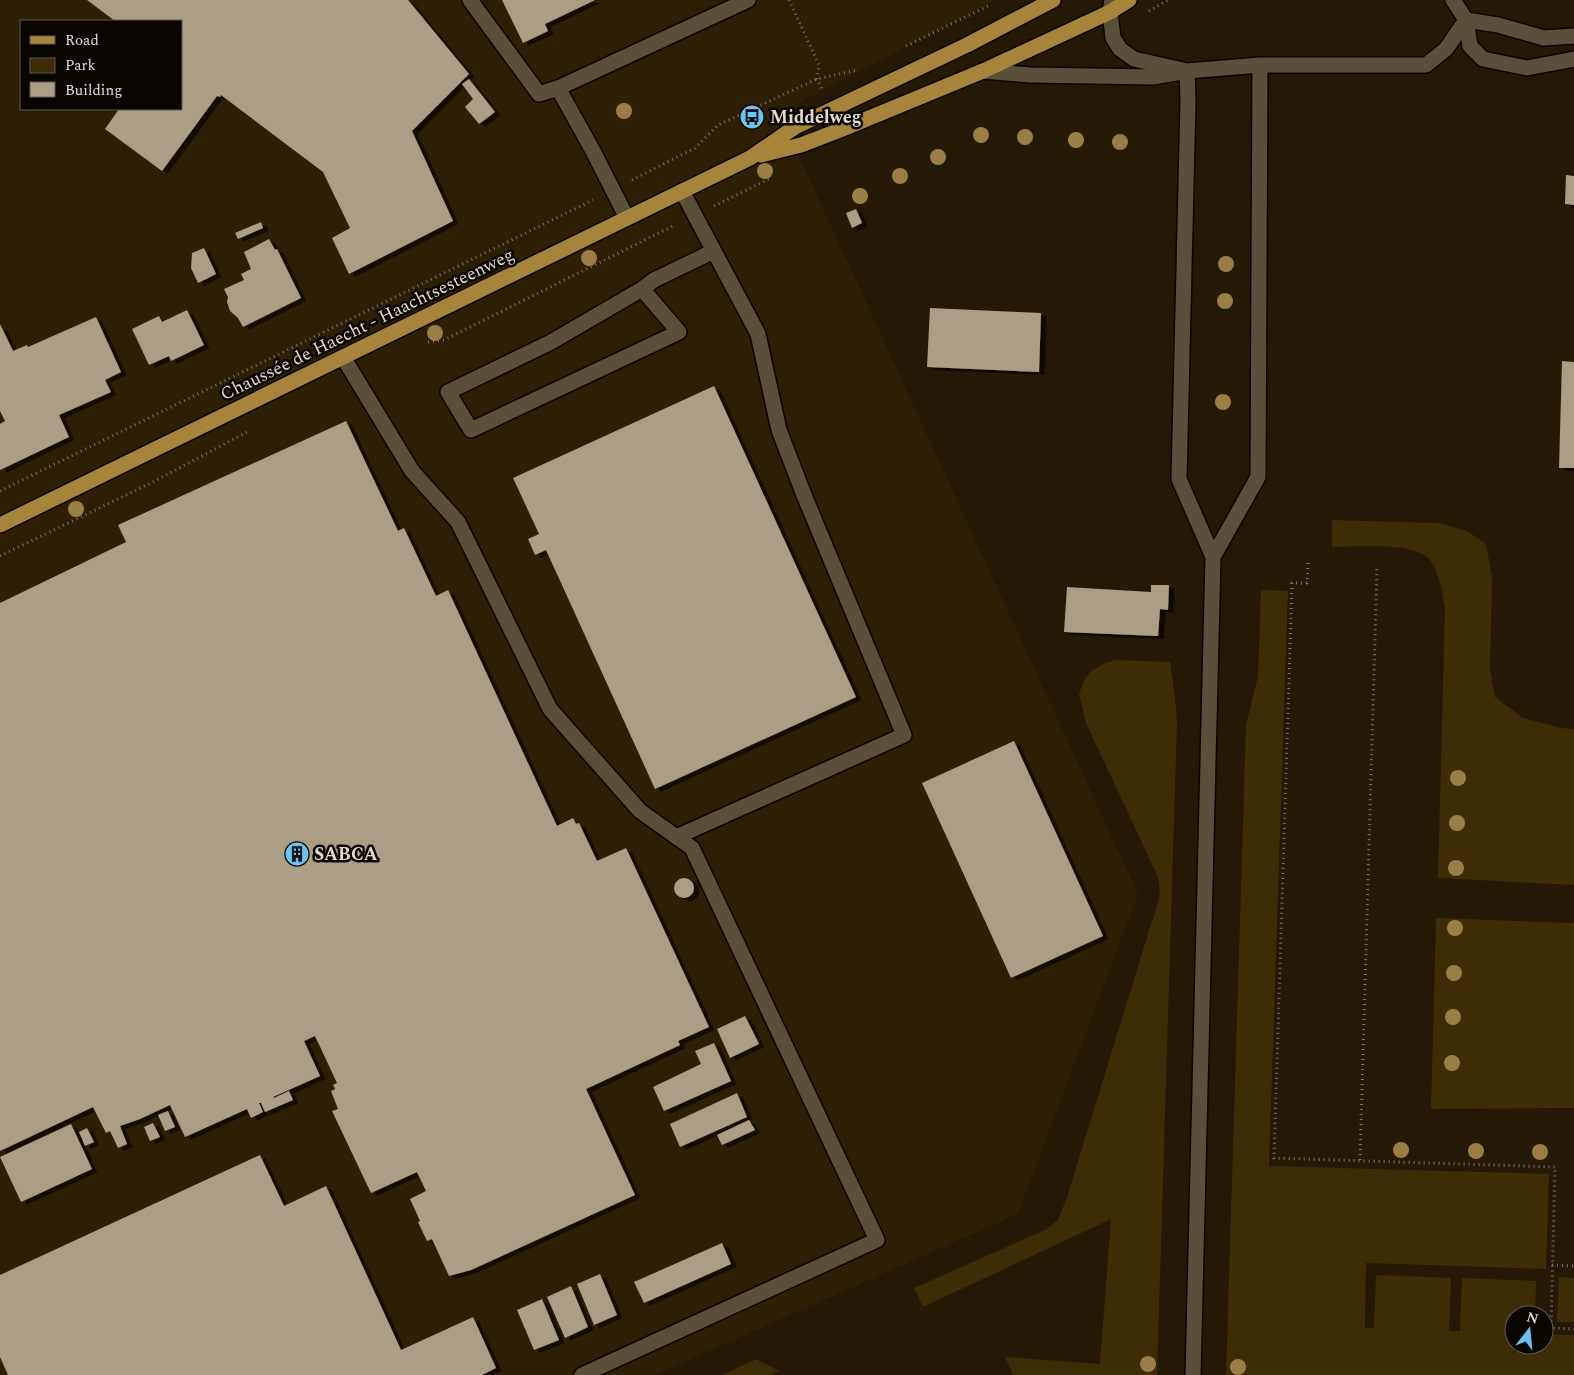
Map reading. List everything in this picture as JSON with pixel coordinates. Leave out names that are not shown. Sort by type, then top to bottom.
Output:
[{"type":"main road","name":"Chaussée de Haecht - Haachtsesteenweg","points":[[0,525],[750,158],[795,127],[1053,0]]},
{"type":"main road","name":"Chaussée de Haecht - Haachtsesteenweg","points":[[750,158],[801,144],[840,130],[983,71],[1111,6],[1129,0]]},
{"type":"street","points":[[470,0],[539,94],[558,88],[748,0]]},
{"type":"street","points":[[1453,0],[1466,20],[1470,46],[1483,59],[1527,68],[1574,59]]},
{"type":"street","points":[[1111,6],[1113,38],[1120,49],[1134,59],[1187,71]]},
{"type":"street","points":[[1466,20],[1498,24],[1544,38],[1574,36]]},
{"type":"street","points":[[983,71],[1030,75],[1153,77],[1187,71],[1260,65],[1426,65],[1446,49],[1466,20]]},
{"type":"street","points":[[1213,557],[1258,477],[1260,65]]},
{"type":"street","points":[[1187,71],[1188,101],[1179,479],[1213,557],[1193,1375]]},
{"type":"street","points":[[558,88],[627,218]]},
{"type":"street","points":[[676,837],[904,735],[804,495],[779,430],[758,334],[682,191]]},
{"type":"street","points":[[642,290],[679,332],[471,430],[448,392],[551,342],[642,290],[654,280],[714,251]]},
{"type":"street","points":[[343,357],[412,471],[458,522],[550,708],[640,811],[692,848],[877,1240],[582,1375]]},
{"type":"path","points":[[788,0],[819,65],[817,79],[831,110]]},
{"type":"path","points":[[902,48],[990,4]]},
{"type":"path","points":[[0,491],[613,190],[695,148],[718,125],[817,79],[859,70]]},
{"type":"path","points":[[1308,563],[1308,583],[1292,583],[1274,1158],[1555,1167],[1551,1328],[1574,1329]]},
{"type":"path","points":[[1360,1160],[1376,568]]},
{"type":"path","points":[[1552,1265],[1574,1266]]},
{"type":"shaded area","points":[[0,0],[996,0],[777,114],[810,180],[1138,894],[1018,1214],[655,1375],[0,1375]]},
{"type":"green space","points":[[1332,520],[1439,523],[1467,531],[1486,544],[1492,577],[1490,669],[1495,697],[1523,718],[1561,728],[1574,729],[1574,885],[1438,878],[1445,608],[1442,590],[1430,560],[1412,550],[1384,546],[1332,547]]},
{"type":"green space","points":[[1261,590],[1288,591],[1269,1166],[1549,1174],[1546,1269],[1366,1263],[1365,1328],[1374,1328],[1376,1275],[1451,1278],[1449,1331],[1460,1331],[1462,1278],[1536,1281],[1535,1305],[1504,1305],[1504,1355],[1554,1355],[1554,1334],[1574,1335],[1574,1375],[1226,1375],[1246,725],[1258,676]]},
{"type":"green space","points":[[1115,660],[1170,662],[1177,723],[1157,1375],[1013,1375],[1005,1357],[1100,1364],[1111,1219],[923,1307],[914,1288],[1047,1229],[1058,1220],[1067,1197],[1159,900],[1158,877],[1086,723],[1079,694],[1084,680],[1090,672],[1101,665]]},
{"type":"green space","points":[[1436,918],[1574,923],[1574,1108],[1431,1109]]},
{"type":"green space","points":[[1559,1277],[1574,1278],[1574,1322],[1557,1322]]},
{"type":"green space","points":[[756,1359],[779,1371],[771,1375],[722,1375]]},
{"type":"building","points":[[87,0],[408,0],[469,74],[412,131],[453,221],[349,274],[332,238],[350,228],[323,172],[221,95],[220,97],[217,96],[162,171],[105,129],[118,110],[182,110],[182,20],[114,20]]},
{"type":"building","points":[[502,0],[595,0],[545,24],[548,31],[523,43]]},
{"type":"building","points":[[469,79],[495,112],[479,124],[465,107],[473,99],[462,84]]},
{"type":"building","points":[[1566,175],[1574,176],[1574,205],[1565,204]]},
{"type":"building","points":[[856,209],[862,223],[852,228],[846,213]]},
{"type":"building","points":[[261,222],[263,228],[238,239],[235,233]]},
{"type":"building","points":[[269,239],[275,250],[277,249],[301,298],[243,327],[238,318],[230,311],[227,302],[228,297],[224,289],[244,280],[241,274],[251,269],[244,252]]},
{"type":"building","points":[[204,248],[216,274],[198,283],[191,268],[192,253]]},
{"type":"building","points":[[930,308],[1041,313],[1039,372],[927,367]]},
{"type":"building","points":[[187,310],[204,345],[171,361],[169,356],[149,365],[132,329],[159,316],[162,322]]},
{"type":"building","points":[[96,317],[121,372],[105,380],[111,392],[59,415],[69,437],[0,470],[0,424],[5,421],[0,411],[0,324],[13,351],[27,345],[28,347]]},
{"type":"building","points":[[1562,361],[1574,362],[1574,468],[1559,468]]},
{"type":"building","points":[[714,386],[856,697],[655,789],[546,550],[535,555],[528,539],[539,534],[513,478]]},
{"type":"building","name":"SABCA","points":[[346,421],[398,531],[404,528],[436,596],[448,590],[557,826],[573,818],[576,824],[579,823],[597,861],[626,848],[709,1027],[678,1041],[680,1045],[586,1089],[635,1195],[471,1270],[449,1276],[432,1239],[427,1241],[410,1199],[426,1191],[417,1172],[371,1193],[332,1111],[338,1109],[331,1091],[335,1089],[333,1085],[337,1083],[315,1036],[304,1041],[320,1076],[273,1097],[289,1091],[293,1100],[265,1112],[261,1103],[259,1103],[263,1112],[251,1118],[247,1109],[185,1137],[170,1105],[120,1126],[127,1144],[118,1148],[110,1131],[106,1133],[93,1107],[0,1151],[0,603],[126,542],[118,525]]},
{"type":"building","points":[[1151,585],[1169,585],[1168,610],[1160,609],[1158,636],[1064,632],[1067,587],[1151,592]]},
{"type":"building","points":[[1014,741],[1103,936],[1011,978],[922,783]]},
{"type":"building","points":[[684,878],[691,881],[694,888],[691,895],[684,898],[677,895],[674,888],[677,881]]},
{"type":"building","points":[[745,1016],[759,1044],[730,1058],[717,1029]]},
{"type":"building","points":[[714,1043],[731,1081],[664,1111],[653,1087],[701,1064],[695,1051]]},
{"type":"building","points":[[737,1093],[747,1117],[680,1147],[670,1124]]},
{"type":"building","points":[[168,1111],[175,1127],[165,1131],[158,1115]]},
{"type":"building","points":[[749,1120],[755,1130],[722,1145],[717,1135]]},
{"type":"building","points":[[153,1123],[160,1137],[150,1141],[144,1127]]},
{"type":"building","points":[[71,1124],[92,1169],[21,1202],[0,1157]]},
{"type":"building","points":[[87,1128],[94,1142],[85,1146],[79,1132]]},
{"type":"building","points":[[260,1155],[284,1206],[326,1186],[401,1350],[473,1317],[496,1368],[482,1375],[8,1375],[0,1357],[0,1275]]},
{"type":"building","points":[[722,1243],[731,1264],[644,1303],[634,1282]]},
{"type":"building","points":[[600,1274],[617,1315],[594,1325],[577,1284]]},
{"type":"building","points":[[571,1286],[588,1327],[565,1338],[547,1297]]},
{"type":"building","points":[[542,1299],[559,1340],[534,1350],[517,1310]]},
{"type":"place","name":"Middelweg","points":[[752,117]]},
{"type":"place","name":"SABCA","points":[[297,854]]}]
